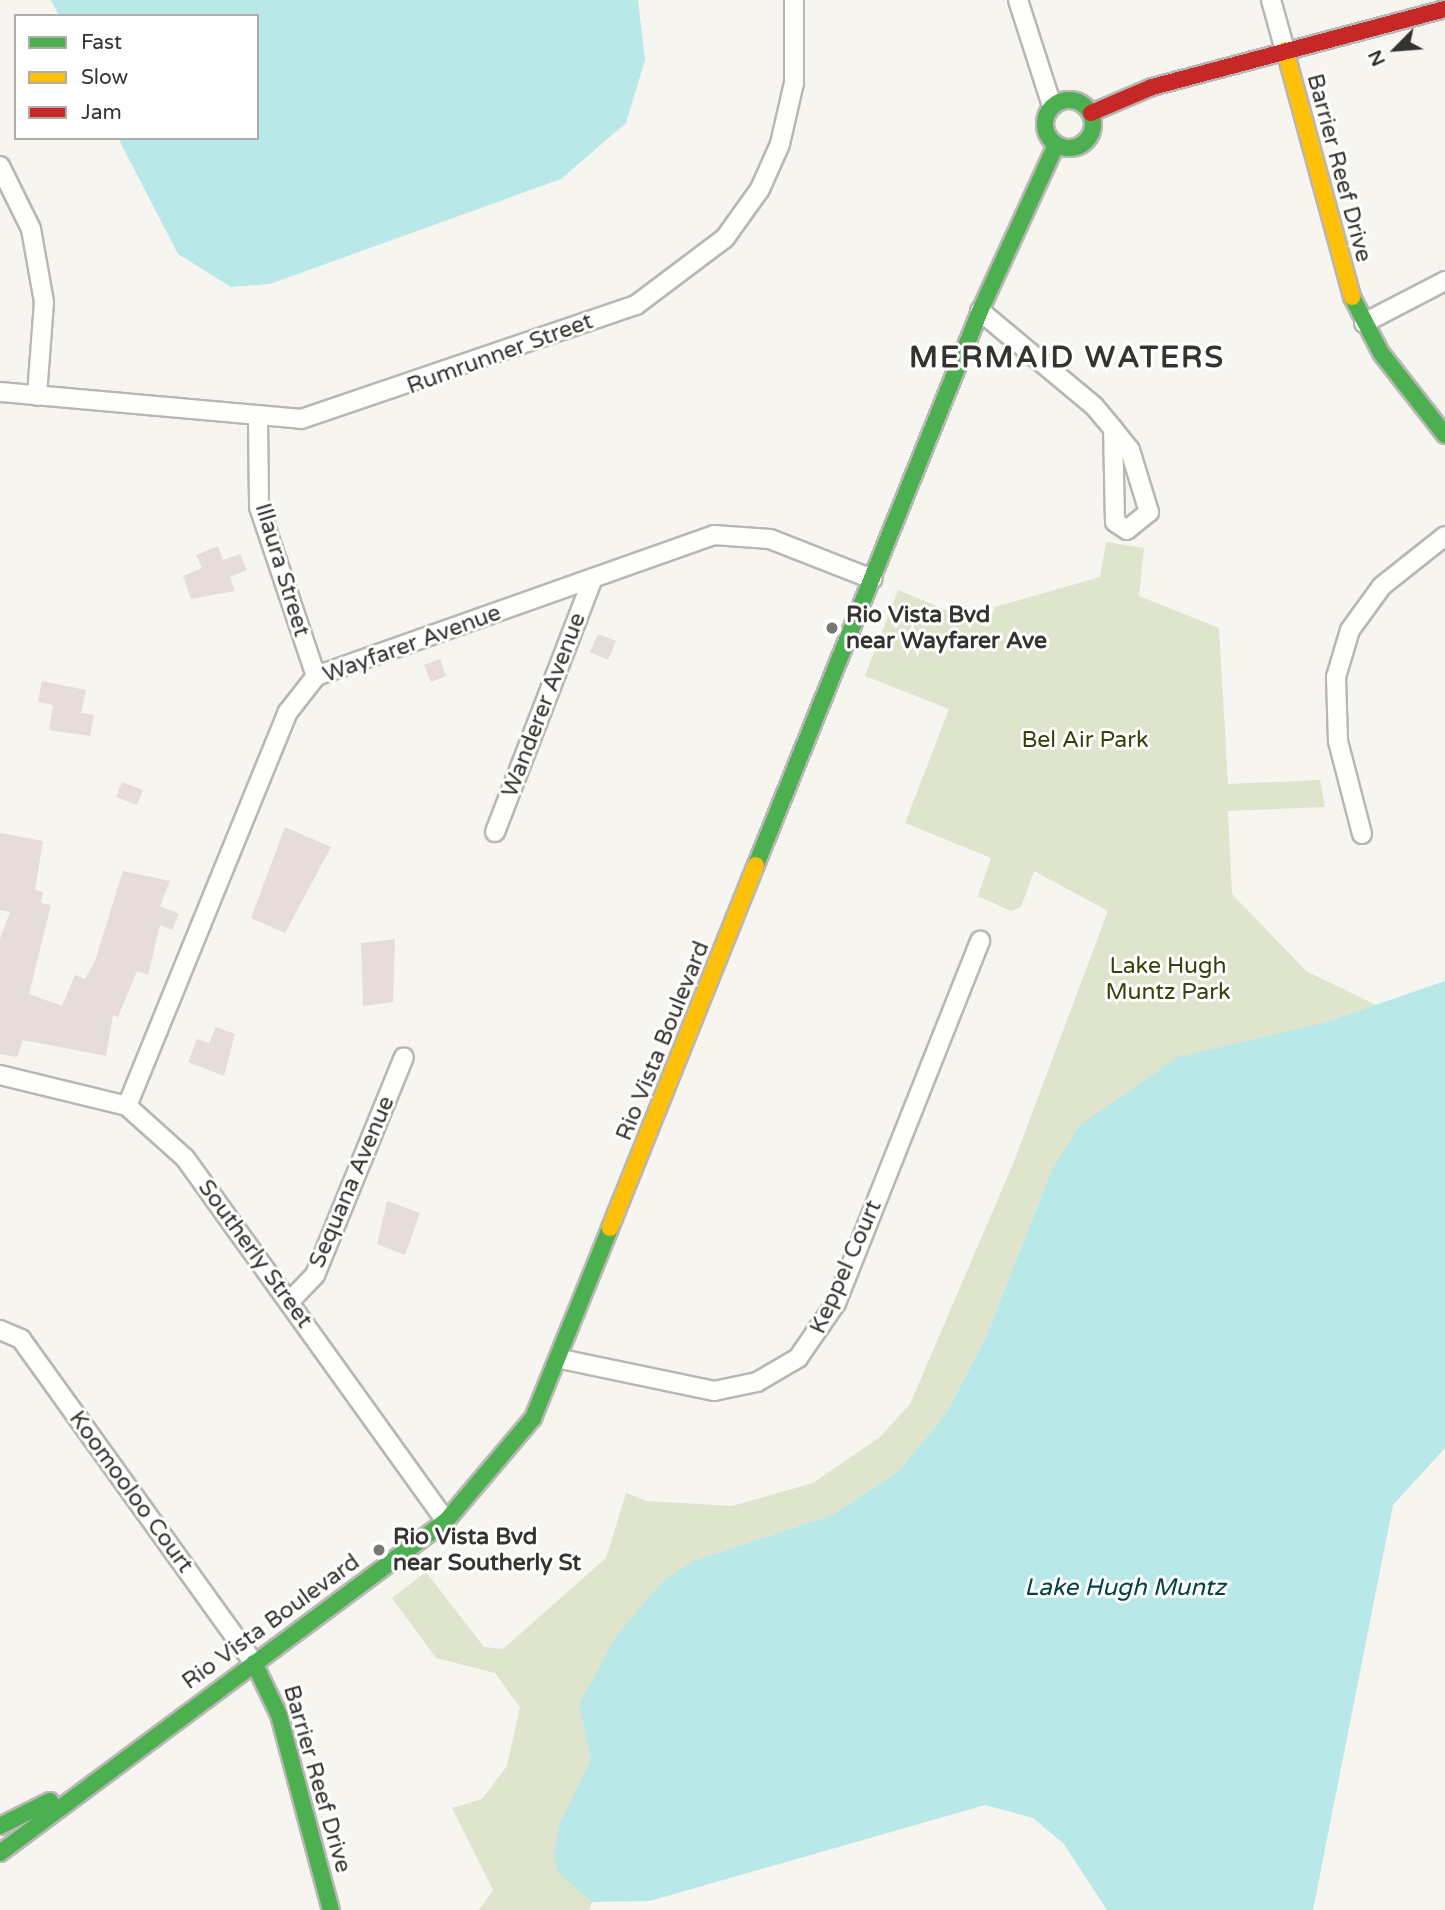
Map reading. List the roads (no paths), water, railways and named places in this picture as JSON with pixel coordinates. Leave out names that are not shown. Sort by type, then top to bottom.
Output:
[{"type":"street","name":"Rumrunner Street","points":[[0,392],[258,420],[302,419],[367,402],[636,305],[680,278],[725,238],[760,189],[780,144],[794,83],[794,0]]},
{"type":"street","points":[[1018,0],[1052,106],[1044,124],[1056,145],[1081,145],[1092,130],[1090,113],[1076,100],[1052,106]]},
{"type":"street","points":[[1271,0],[1284,50]]},
{"type":"street","points":[[1090,113],[1152,87],[1445,9]]},
{"type":"street","name":"Barrier Reef Drive","points":[[1284,50],[1334,251],[1364,323],[1398,377],[1445,435]]},
{"type":"street","name":"Rio Vista Boulevard","points":[[0,1853],[86,1783],[446,1521],[517,1443],[561,1359],[980,311],[1056,145]]},
{"type":"street","points":[[0,166],[31,229],[44,302],[37,396]]},
{"type":"street","points":[[1364,323],[1445,281]]},
{"type":"street","points":[[980,311],[1113,429],[1130,450],[1149,512],[1127,530],[1115,522],[1113,429]]},
{"type":"street","name":"Illaura Street","points":[[258,420],[259,507],[316,676]]},
{"type":"street","name":"Wayfarer Avenue","points":[[127,1106],[288,712],[316,676],[688,542],[736,533],[770,539],[872,579]]},
{"type":"street","points":[[1362,834],[1338,741],[1336,677],[1350,630],[1382,586],[1445,536]]},
{"type":"street","name":"Wanderer Avenue","points":[[495,832],[593,578]]},
{"type":"street","name":"Keppel Court","points":[[561,1359],[713,1391],[757,1382],[798,1358],[836,1303],[980,941]]},
{"type":"street","name":"Sequana Avenue","points":[[290,1301],[315,1275],[404,1057]]},
{"type":"street","name":"Southerly Street","points":[[0,1075],[127,1106],[185,1158],[446,1521]]},
{"type":"street","name":"Koomooloo Court","points":[[0,1330],[21,1339],[254,1663]]},
{"type":"street","name":"Barrier Reef Drive","points":[[254,1663],[279,1715],[331,1910]]},
{"type":"street","name":"Rio Vista Boulevard","points":[[0,1826],[86,1783]]},
{"type":"water","points":[[51,0],[638,0],[645,60],[626,123],[561,179],[270,284],[231,287],[178,254],[119,140],[259,140],[259,14],[58,14]]},
{"type":"water","name":"Lake Hugh Muntz","points":[[1445,981],[1445,1448],[1393,1505],[1313,1910],[1107,1910],[1064,1844],[1033,1818],[985,1805],[650,1901],[592,1902],[558,1872],[554,1854],[560,1824],[591,1760],[579,1705],[615,1638],[662,1582],[693,1561],[832,1515],[899,1471],[947,1412],[986,1337],[1051,1172],[1079,1126],[1178,1057],[1323,1023]]},
{"type":"place","name":"Rio Vista Bvd near Wayfarer Ave","points":[[832,628]]},
{"type":"place","name":"Rio Vista Bvd near Southerly St","points":[[379,1550]]},
{"type":"district","name":"MERMAID WATERS","points":[[1067,358]]},
{"type":"park label","name":"Bel Air Park","points":[[1085,740]]},
{"type":"park label","name":"Lake Hugh Muntz Park","points":[[1168,979]]}]
